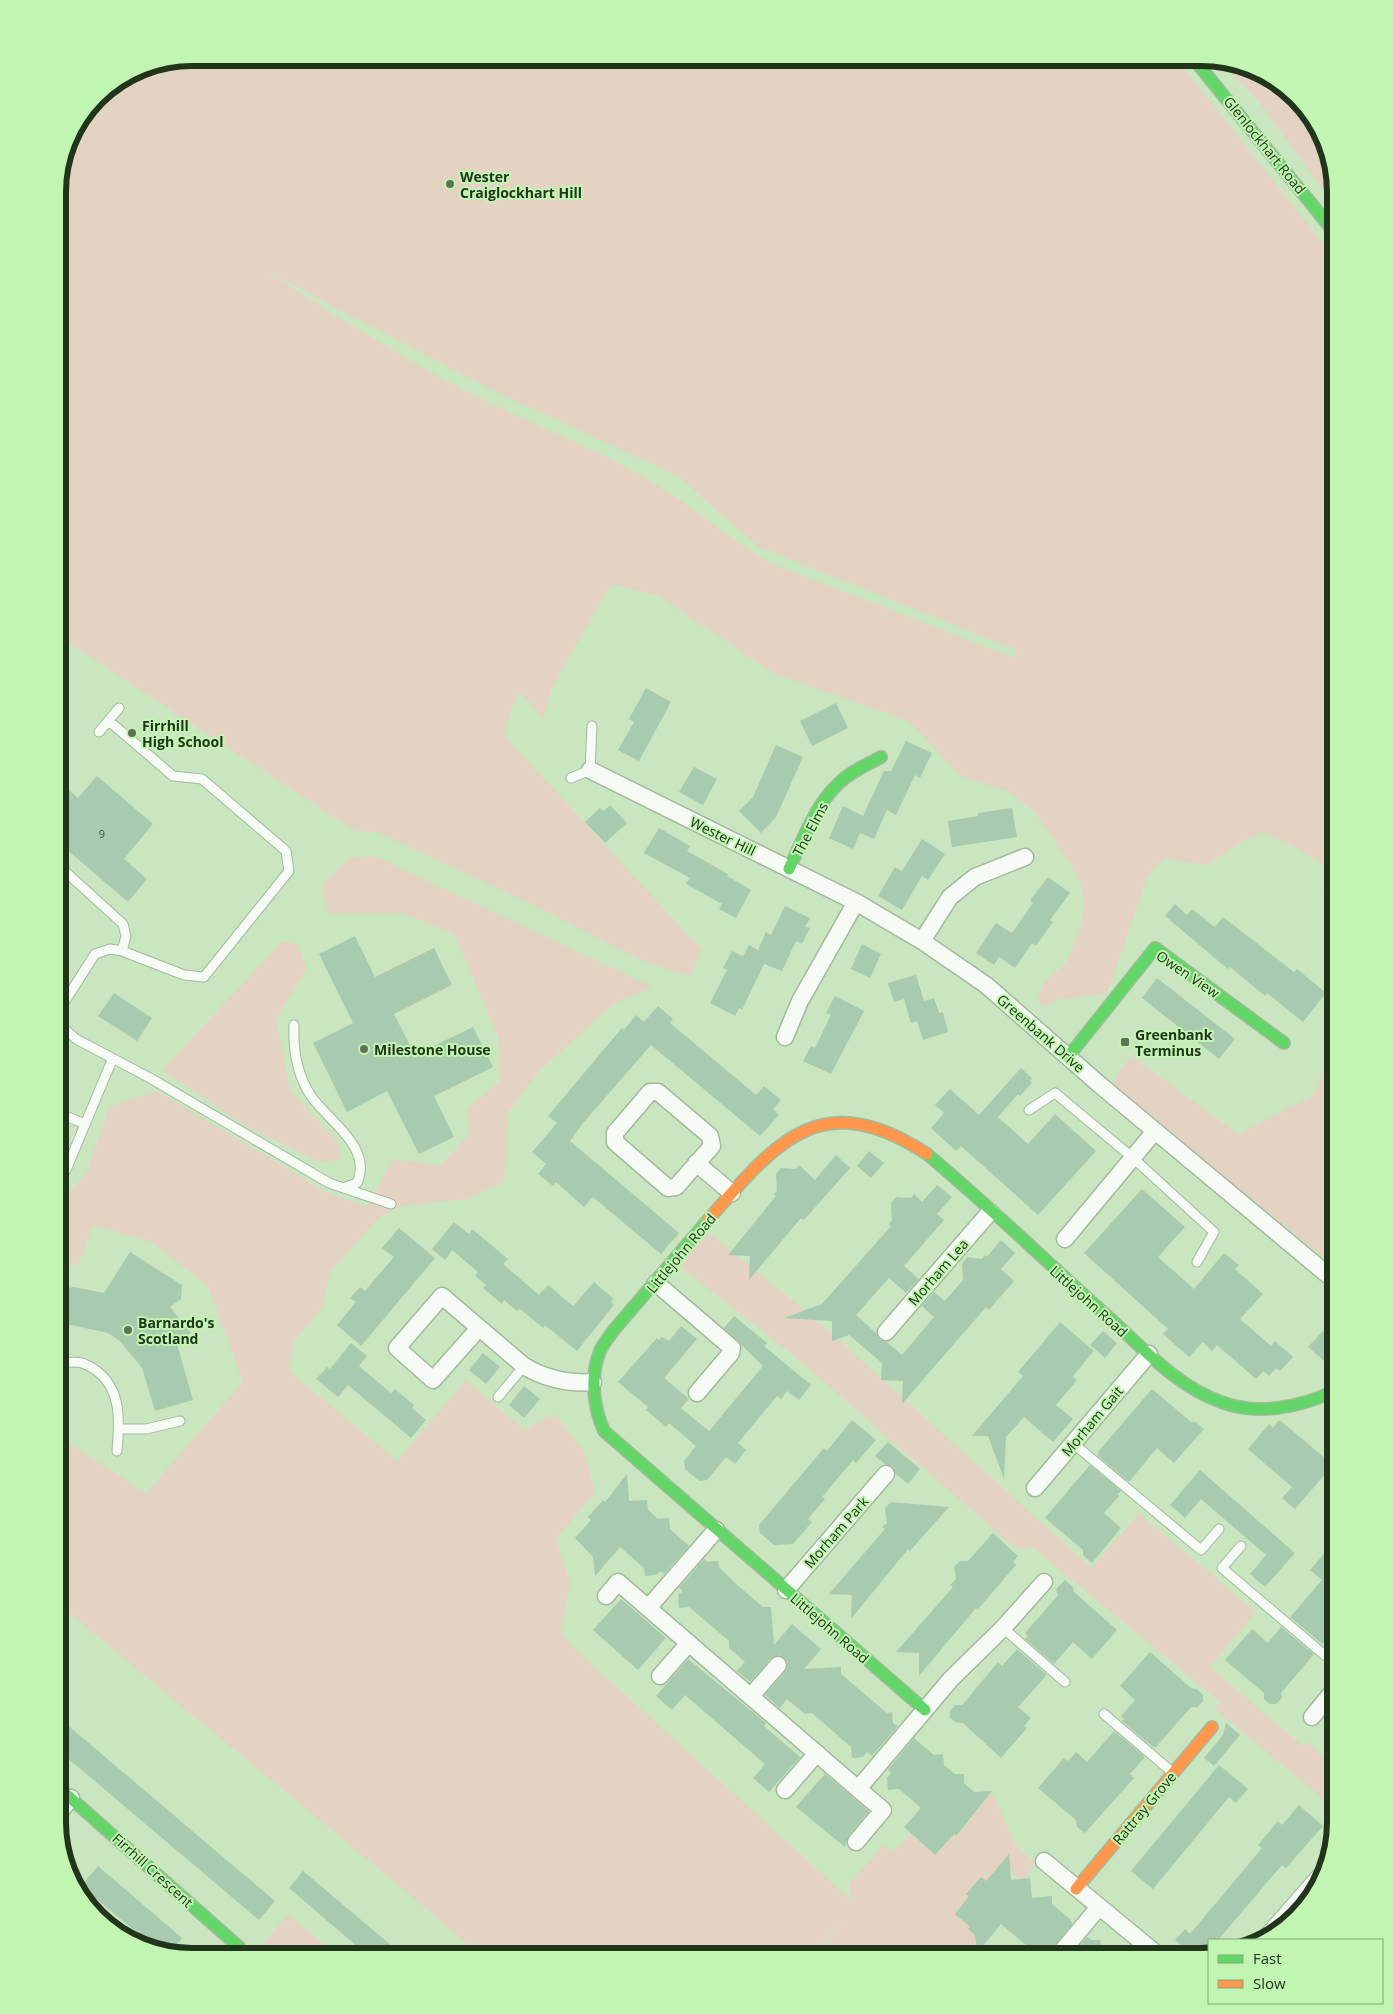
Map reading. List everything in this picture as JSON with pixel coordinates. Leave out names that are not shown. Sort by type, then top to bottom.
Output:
[{"type":"street","name":"Glenlockhart Road","points":[[1200,67],[1327,222]]},
{"type":"street","name":"The Elms","points":[[789,869],[816,813],[828,795],[840,783],[881,757]]},
{"type":"street","name":"Wester Hill","points":[[590,770],[856,902],[922,941]]},
{"type":"street","points":[[922,941],[950,897],[975,877],[1025,857]]},
{"type":"street","points":[[785,1037],[800,1001],[856,902]]},
{"type":"street","name":"Greenbank Drive","points":[[922,941],[986,985],[1155,1131],[1327,1274]]},
{"type":"street","name":"Owen View","points":[[1068,1057],[1155,948],[1284,1043]]},
{"type":"street","points":[[650,1092],[658,1092],[710,1136],[712,1146],[696,1163],[676,1187],[668,1188],[615,1142],[615,1133],[650,1092]]},
{"type":"street","name":"Littlejohn Road","points":[[925,1710],[620,1447],[604,1431],[597,1410],[593,1382],[600,1350],[613,1331],[755,1166],[781,1144],[810,1127],[840,1122],[865,1123],[890,1132],[928,1154],[1149,1354],[1180,1380],[1208,1398],[1231,1405],[1254,1408],[1301,1404],[1327,1396]]},
{"type":"street","points":[[1065,1239],[1155,1131]]},
{"type":"street","points":[[696,1163],[732,1193]]},
{"type":"street","name":"Morham Lea","points":[[886,1332],[990,1212]]},
{"type":"street","points":[[656,1283],[732,1348],[732,1353],[697,1393]]},
{"type":"street","points":[[479,1328],[433,1380],[397,1348],[442,1296],[524,1366],[539,1375],[578,1383],[593,1382]]},
{"type":"street","name":"Morham Gait","points":[[1035,1488],[1149,1354]]},
{"type":"street","name":"Morham Park","points":[[786,1590],[886,1474]]},
{"type":"street","points":[[648,1608],[716,1530]]},
{"type":"street","points":[[606,1596],[618,1582],[883,1810],[856,1842]]},
{"type":"street","points":[[858,1789],[951,1678],[1002,1628],[1044,1582]]},
{"type":"street","points":[[660,1676],[689,1643]]},
{"type":"street","points":[[751,1696],[778,1665]]},
{"type":"street","points":[[1312,1717],[1327,1700]]},
{"type":"street","name":"Rattray Grove","points":[[1076,1889],[1212,1727]]},
{"type":"street","points":[[785,1790],[816,1753]]},
{"type":"street","name":"Firrhill Crescent","points":[[66,1794],[239,1947]]},
{"type":"street","points":[[66,1804],[71,1798]]},
{"type":"street","points":[[1044,1861],[1149,1948]]},
{"type":"street","points":[[1065,1948],[1098,1907]]},
{"type":"lane","points":[[99,732],[119,708]]},
{"type":"lane","points":[[67,999],[95,954],[110,949],[122,951],[184,975],[204,977],[289,871],[286,852],[202,779],[173,776],[109,721]]},
{"type":"lane","points":[[571,778],[590,770],[592,726]]},
{"type":"lane","points":[[67,873],[123,924],[126,936],[122,951]]},
{"type":"lane","points":[[294,1025],[293,1051],[311,1095],[347,1134],[358,1157],[362,1172],[357,1183],[346,1187]]},
{"type":"lane","points":[[66,1031],[76,1039],[112,1060],[150,1078],[329,1183],[346,1187],[391,1204]]},
{"type":"lane","points":[[66,1169],[112,1060]]},
{"type":"lane","points":[[1029,1110],[1055,1093],[1133,1158],[1214,1232],[1197,1262]]},
{"type":"lane","points":[[66,1116],[85,1124]]},
{"type":"lane","points":[[66,1362],[81,1362],[98,1371],[111,1386],[119,1407],[117,1451]]},
{"type":"lane","points":[[498,1397],[524,1366]]},
{"type":"lane","points":[[119,1429],[146,1429],[180,1421]]},
{"type":"lane","points":[[1074,1444],[1201,1550],[1219,1529]]},
{"type":"lane","points":[[1241,1546],[1222,1568],[1327,1656]]},
{"type":"lane","points":[[1002,1628],[1065,1682]]},
{"type":"lane","points":[[1104,1714],[1173,1773]]},
{"type":"lane","points":[[1271,1926],[1313,1878]]},
{"type":"shaded area","points":[[192,66],[1183,67],[1327,248],[1327,867],[1293,846],[1263,832],[1243,841],[1206,865],[1166,859],[1156,866],[1147,878],[1107,993],[1061,999],[1042,1007],[1038,998],[1042,985],[1066,963],[1082,922],[1084,901],[1081,885],[1072,867],[1033,810],[1008,791],[962,777],[908,721],[773,673],[657,595],[611,584],[552,688],[543,719],[520,692],[512,707],[504,735],[702,950],[690,976],[645,962],[527,902],[377,832],[355,831],[67,642],[67,184],[73,152],[83,129],[103,103],[122,87],[152,73],[176,67]],"holes":[[[266,271],[490,389],[678,476],[757,546],[1017,650],[1014,658],[770,563],[673,495],[639,474],[458,387],[361,331]]]},
{"type":"shaded area","points":[[1227,70],[1264,83],[1290,103],[1301,116],[1317,144],[1326,176],[1327,195],[1258,101]]},
{"type":"shaded area","points":[[374,856],[653,987],[615,1003],[541,1069],[508,1112],[504,1182],[466,1199],[400,1206],[381,1216],[330,1272],[322,1309],[294,1341],[289,1371],[397,1461],[466,1380],[524,1430],[555,1414],[585,1453],[595,1493],[556,1539],[570,1582],[561,1632],[576,1650],[852,1901],[849,1884],[884,1845],[894,1852],[910,1834],[933,1854],[952,1832],[957,1836],[971,1819],[967,1815],[983,1795],[993,1794],[1015,1844],[1035,1863],[1026,1878],[1020,1880],[1011,1872],[1010,1866],[1006,1863],[1001,1864],[989,1883],[981,1877],[967,1894],[971,1899],[955,1913],[970,1927],[968,1929],[975,1935],[980,1944],[985,1944],[984,1948],[823,1948],[842,1918],[820,1948],[468,1947],[465,1942],[364,1857],[66,1610],[66,1441],[146,1493],[243,1382],[208,1286],[149,1241],[93,1225],[79,1262],[66,1268],[66,1195],[86,1173],[110,1106],[157,1091],[324,1191],[366,1207],[393,1159],[440,1166],[469,1134],[468,1108],[500,1081],[499,1038],[454,934],[402,913],[327,913],[322,884],[349,858]]},
{"type":"shaded area","points":[[1327,885],[1327,898],[1322,895]]},
{"type":"shaded area","points":[[282,942],[297,944],[307,968],[276,1019],[290,1090],[337,1141],[341,1160],[317,1162],[244,1125],[162,1070]]},
{"type":"shaded area","points":[[1132,1056],[1238,1134],[1312,1096],[1327,1064],[1327,1260],[1111,1086],[1121,1068]]},
{"type":"shaded area","points":[[709,1233],[812,1316],[1092,1568],[1139,1513],[1256,1612],[1210,1667],[1303,1746],[1306,1741],[1327,1759],[1327,1802],[1215,1709],[1220,1702],[1033,1548],[1014,1547],[787,1350],[679,1266]]},
{"type":"shaded area","points":[[288,1914],[327,1947],[267,1947],[263,1944]]},
{"type":"building","points":[[646,688],[671,702],[639,761],[618,750],[634,722],[629,719]]},
{"type":"building","points":[[836,703],[848,728],[812,746],[800,721]]},
{"type":"building","points":[[906,741],[932,753],[920,778],[915,775],[896,815],[887,810],[874,839],[860,833],[853,849],[829,838],[843,806],[863,816],[884,771],[891,771]]},
{"type":"building","points":[[776,745],[803,757],[776,817],[761,833],[739,811],[753,797]]},
{"type":"building","points":[[694,767],[717,779],[703,805],[679,792]]},
{"type":"building","points":[[97,776],[153,824],[124,859],[147,879],[128,902],[67,849],[67,788],[78,798]]},
{"type":"building","points":[[610,805],[627,823],[605,843],[585,822],[600,808],[604,811]]},
{"type":"building","points":[[1012,808],[1017,837],[952,847],[948,821],[978,816],[978,813]]},
{"type":"building","points":[[659,828],[690,846],[687,851],[728,874],[727,876],[751,890],[736,918],[719,909],[722,904],[686,884],[690,878],[644,853]]},
{"type":"building","points":[[922,839],[945,854],[928,880],[922,876],[902,910],[878,896],[895,867],[902,871]]},
{"type":"building","points":[[1048,877],[1070,893],[1050,920],[1053,922],[1036,946],[1032,943],[1015,968],[999,957],[994,965],[976,953],[996,923],[1012,933],[1033,903],[1030,900]]},
{"type":"building","points":[[1175,904],[1187,915],[1192,909],[1215,927],[1223,917],[1294,972],[1297,969],[1326,993],[1303,1022],[1267,993],[1265,996],[1230,967],[1228,969],[1165,916]]},
{"type":"building","points":[[785,906],[810,918],[805,927],[810,928],[802,944],[796,941],[782,971],[764,964],[742,1010],[739,1008],[735,1016],[710,1003],[727,970],[723,968],[732,951],[743,956],[749,945],[758,950],[766,932],[771,935]]},
{"type":"building","name":"Milestone House","points":[[355,936],[375,977],[434,948],[452,985],[394,1014],[415,1055],[473,1027],[493,1067],[434,1096],[454,1137],[419,1154],[387,1091],[347,1112],[313,1043],[353,1023],[319,954]]},
{"type":"building","points":[[862,944],[881,954],[870,978],[851,969]]},
{"type":"building","points":[[916,975],[924,1001],[934,998],[939,1013],[943,1012],[948,1032],[923,1040],[917,1021],[911,1023],[904,999],[894,1002],[888,983]]},
{"type":"building","points":[[1157,978],[1235,1039],[1219,1059],[1142,998]]},
{"type":"building","points":[[114,993],[152,1018],[137,1041],[98,1016]]},
{"type":"building","points":[[835,996],[864,1011],[831,1074],[803,1061],[811,1046],[815,1048],[831,1015],[826,1013]]},
{"type":"building","points":[[658,1006],[673,1019],[670,1023],[756,1095],[764,1086],[781,1100],[773,1109],[779,1115],[760,1136],[651,1045],[583,1123],[570,1141],[679,1233],[661,1254],[593,1197],[584,1207],[556,1182],[553,1186],[538,1174],[546,1164],[532,1152],[557,1123],[548,1116],[622,1028],[624,1030],[636,1015],[644,1022]]},
{"type":"building","points":[[1021,1068],[1032,1078],[1030,1081],[1032,1083],[1020,1096],[1018,1094],[998,1117],[1028,1144],[1055,1114],[1096,1151],[1038,1215],[961,1146],[956,1151],[931,1128],[944,1113],[935,1105],[950,1089],[979,1115]]},
{"type":"building","points":[[869,1151],[884,1163],[871,1178],[857,1166]]},
{"type":"building","points":[[836,1155],[850,1168],[804,1220],[801,1218],[749,1280],[750,1256],[728,1255],[776,1196],[774,1194],[777,1191],[776,1174],[781,1168],[796,1169],[799,1165],[815,1180]]},
{"type":"building","points":[[937,1185],[952,1197],[937,1214],[944,1220],[904,1266],[919,1279],[906,1293],[889,1278],[856,1315],[876,1333],[880,1340],[887,1342],[902,1355],[934,1317],[922,1306],[934,1292],[945,1301],[963,1280],[962,1264],[967,1257],[982,1259],[985,1255],[987,1257],[1001,1240],[1015,1253],[1001,1269],[1014,1281],[989,1310],[986,1307],[902,1404],[903,1381],[881,1380],[882,1363],[849,1335],[832,1341],[832,1321],[784,1318],[822,1304],[891,1226],[889,1224],[892,1220],[891,1203],[896,1197],[911,1198],[914,1194],[922,1202]]},
{"type":"building","points":[[1142,1189],[1185,1227],[1158,1257],[1194,1289],[1224,1253],[1239,1265],[1235,1269],[1263,1294],[1240,1319],[1271,1346],[1275,1341],[1293,1357],[1280,1371],[1276,1368],[1269,1376],[1263,1371],[1256,1379],[1217,1345],[1212,1351],[1203,1342],[1189,1357],[1163,1334],[1168,1329],[1084,1253]]},
{"type":"building","points":[[454,1222],[469,1234],[472,1229],[508,1259],[503,1264],[539,1295],[548,1285],[573,1306],[594,1282],[614,1299],[611,1302],[614,1305],[577,1351],[545,1325],[543,1328],[520,1309],[517,1311],[504,1300],[502,1304],[483,1288],[486,1285],[475,1276],[478,1272],[452,1250],[445,1260],[432,1249]]},
{"type":"building","points":[[399,1228],[435,1258],[361,1346],[337,1325],[356,1302],[350,1298],[360,1287],[365,1291],[394,1257],[382,1248]]},
{"type":"building","name":"Barnardo's Scotland","points":[[130,1252],[182,1285],[181,1299],[170,1307],[191,1333],[177,1344],[193,1400],[155,1411],[142,1368],[120,1341],[108,1333],[71,1325],[66,1326],[66,1288],[74,1287],[104,1293]]},
{"type":"building","points":[[734,1316],[767,1343],[764,1346],[811,1385],[799,1400],[787,1391],[781,1399],[777,1396],[738,1443],[746,1450],[735,1464],[726,1457],[707,1480],[699,1481],[685,1469],[684,1461],[696,1446],[669,1423],[666,1427],[646,1410],[648,1407],[618,1382],[657,1338],[659,1340],[662,1337],[669,1341],[681,1326],[697,1339],[664,1378],[689,1399],[681,1408],[709,1431],[763,1366],[724,1328]]},
{"type":"building","points":[[1060,1322],[1094,1351],[1073,1376],[1077,1380],[1056,1405],[1073,1419],[1053,1442],[1024,1417],[1006,1437],[1004,1479],[988,1436],[972,1436],[1023,1376],[1018,1372]]},
{"type":"building","points":[[1103,1331],[1117,1343],[1105,1358],[1090,1345]]},
{"type":"building","points":[[1323,1331],[1327,1334],[1327,1358],[1324,1361],[1308,1347]]},
{"type":"building","points":[[351,1343],[367,1356],[359,1366],[391,1393],[395,1389],[414,1405],[412,1408],[426,1420],[411,1438],[348,1385],[338,1397],[316,1379],[327,1367],[330,1369]]},
{"type":"building","points":[[483,1353],[500,1367],[486,1384],[469,1370]]},
{"type":"building","points":[[524,1386],[540,1399],[524,1418],[509,1405]]},
{"type":"building","points":[[1152,1389],[1191,1422],[1196,1422],[1204,1429],[1174,1463],[1157,1448],[1129,1482],[1098,1456],[1098,1452]]},
{"type":"building","points":[[852,1420],[876,1440],[856,1463],[853,1460],[822,1497],[825,1499],[808,1519],[812,1522],[793,1544],[774,1545],[760,1533],[759,1525],[824,1448],[827,1451]]},
{"type":"building","points":[[1278,1421],[1281,1421],[1327,1460],[1327,1472],[1295,1509],[1282,1498],[1292,1487],[1248,1449],[1269,1424],[1273,1428]]},
{"type":"building","points":[[888,1442],[920,1469],[908,1484],[896,1474],[893,1467],[885,1464],[875,1456]]},
{"type":"building","points":[[1090,1465],[1121,1491],[1104,1513],[1121,1528],[1092,1563],[1083,1555],[1083,1550],[1045,1518]]},
{"type":"building","points":[[1200,1470],[1295,1553],[1265,1587],[1250,1574],[1266,1555],[1201,1499],[1185,1518],[1170,1505]]},
{"type":"building","points":[[627,1474],[629,1501],[647,1500],[648,1510],[658,1519],[669,1518],[670,1529],[689,1546],[664,1574],[660,1571],[656,1575],[645,1576],[644,1568],[620,1547],[595,1576],[593,1557],[575,1538],[591,1520],[588,1517],[603,1500],[605,1502]]},
{"type":"building","points":[[891,1502],[949,1507],[910,1551],[908,1549],[851,1619],[852,1595],[829,1594],[885,1529],[882,1527],[887,1523],[885,1508]]},
{"type":"building","points":[[993,1533],[1018,1556],[1013,1562],[1016,1565],[978,1609],[976,1608],[919,1676],[919,1653],[896,1652],[953,1587],[950,1585],[956,1579],[954,1567],[960,1561],[968,1561]]},
{"type":"building","points":[[1327,1550],[1327,1638],[1322,1644],[1290,1617],[1322,1580],[1310,1570]]},
{"type":"building","points":[[704,1559],[707,1562],[718,1561],[719,1567],[735,1583],[763,1607],[771,1607],[774,1645],[792,1624],[821,1649],[804,1669],[841,1667],[841,1674],[887,1713],[892,1712],[893,1723],[898,1726],[872,1756],[867,1752],[863,1757],[852,1758],[851,1747],[812,1713],[805,1714],[787,1699],[780,1708],[765,1695],[786,1671],[788,1662],[784,1657],[779,1655],[771,1658],[750,1682],[737,1671],[745,1662],[729,1648],[729,1641],[689,1607],[679,1608],[678,1595],[683,1591],[679,1588]]},
{"type":"building","points":[[1065,1580],[1073,1587],[1074,1592],[1117,1630],[1092,1659],[1073,1642],[1054,1664],[1025,1639],[1028,1636],[1025,1633],[1058,1595],[1056,1589]]},
{"type":"building","points":[[621,1599],[666,1638],[638,1670],[593,1630]]},
{"type":"building","points":[[1281,1627],[1314,1654],[1281,1693],[1282,1698],[1276,1704],[1270,1704],[1264,1699],[1264,1693],[1225,1660],[1252,1629],[1268,1643]]},
{"type":"building","points":[[1017,1649],[1046,1676],[1018,1707],[1031,1718],[1024,1726],[1027,1728],[1001,1758],[963,1723],[955,1722],[950,1718],[950,1711],[955,1705],[962,1705],[998,1662],[1002,1666]]},
{"type":"building","points":[[1150,1652],[1191,1688],[1197,1689],[1203,1695],[1203,1701],[1198,1707],[1191,1707],[1156,1747],[1153,1747],[1122,1721],[1124,1719],[1121,1716],[1135,1700],[1120,1686]]},
{"type":"building","points":[[688,1659],[766,1723],[764,1726],[800,1757],[769,1792],[753,1778],[765,1764],[685,1695],[672,1710],[656,1696]]},
{"type":"building","points":[[1226,1723],[1240,1735],[1214,1766],[1204,1758],[1223,1735]]},
{"type":"building","points":[[66,1724],[275,1901],[259,1920],[66,1757]]},
{"type":"building","points":[[1114,1731],[1145,1757],[1130,1774],[1134,1778],[1085,1833],[1077,1827],[1076,1820],[1038,1788],[1064,1758],[1068,1761],[1076,1752],[1087,1762]]},
{"type":"building","points":[[914,1738],[934,1755],[943,1754],[944,1765],[955,1774],[964,1774],[964,1783],[974,1792],[992,1791],[956,1836],[954,1834],[935,1855],[904,1827],[921,1808],[899,1789],[888,1790],[887,1778],[891,1773],[888,1770]]},
{"type":"building","points":[[1219,1765],[1248,1789],[1236,1803],[1229,1797],[1153,1889],[1131,1871]]},
{"type":"building","points":[[825,1774],[869,1811],[848,1836],[845,1847],[796,1807]]},
{"type":"building","points":[[1299,1805],[1323,1826],[1286,1868],[1282,1865],[1219,1939],[1208,1939],[1208,1948],[1184,1948],[1175,1940],[1185,1929],[1190,1934],[1262,1848],[1258,1845],[1278,1821],[1282,1825]]},
{"type":"building","points":[[1009,1854],[1011,1880],[1030,1878],[1032,1898],[1052,1896],[1052,1904],[1071,1920],[1072,1924],[1053,1948],[1027,1948],[1001,1924],[981,1948],[976,1948],[975,1935],[968,1929],[970,1927],[955,1914],[969,1896],[966,1894],[981,1877],[986,1881]]},
{"type":"building","points":[[98,1866],[182,1938],[175,1947],[142,1937],[87,1891],[83,1884]]},
{"type":"building","points":[[303,1871],[394,1947],[358,1947],[289,1888]]},
{"type":"building","points":[[1087,1937],[1092,1940],[1100,1940],[1101,1945],[1105,1948],[1078,1948]]},
{"type":"traffic: fast","points":[[1200,67],[1327,223]]},
{"type":"traffic: fast","points":[[789,869],[810,824],[830,793],[848,776],[881,757]]},
{"type":"traffic: fast","points":[[1068,1057],[1155,948],[1284,1043]]},
{"type":"traffic: fast","points":[[927,1154],[1160,1365],[1189,1386],[1221,1402],[1235,1406],[1264,1409],[1293,1405],[1327,1395]]},
{"type":"traffic: fast","points":[[708,1220],[613,1331],[601,1348],[595,1371],[594,1391],[597,1411],[604,1431],[925,1710]]},
{"type":"traffic: fast","points":[[66,1794],[239,1947]]},
{"type":"traffic: slow","points":[[708,1220],[756,1167],[780,1146],[804,1132],[829,1124],[858,1124],[890,1134],[927,1154]]},
{"type":"traffic: slow","points":[[1076,1889],[1212,1727]]},
{"type":"place","name":"Wester Craiglockhart Hill","points":[[450,184]]},
{"type":"place","name":"Firrhill High School","points":[[132,733]]},
{"type":"place","name":"Greenbank Terminus","points":[[1125,1042]]},
{"type":"place","name":"Milestone House","points":[[364,1049]]},
{"type":"place","name":"Barnardo's Scotland","points":[[128,1330]]}]
